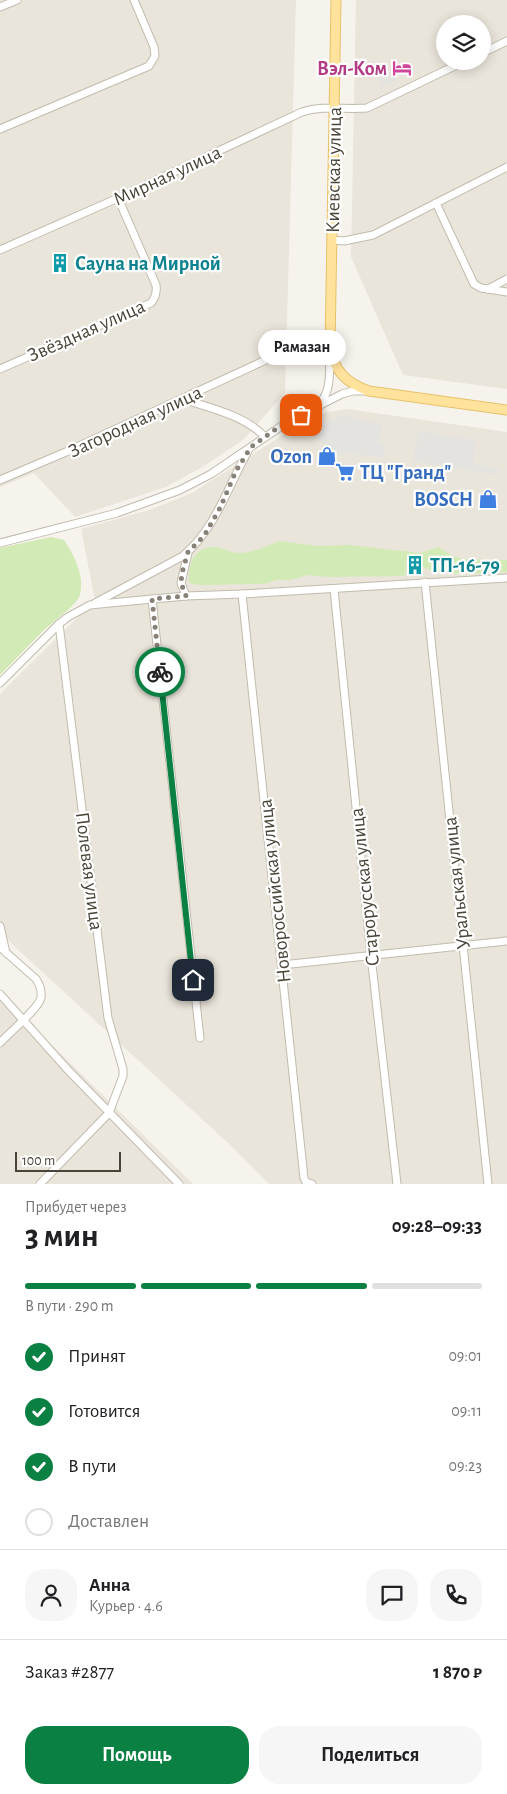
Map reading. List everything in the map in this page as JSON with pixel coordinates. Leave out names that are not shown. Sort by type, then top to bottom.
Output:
[{"type":"main road","name":"Киевская улица","points":[[330,343],[336,0]]},
{"type":"main road","points":[[330,343],[334,362],[344,377],[358,387],[369,391],[507,410]]},
{"type":"street","points":[[0,8],[17,0]]},
{"type":"street","points":[[0,129],[149,66],[155,56],[154,48],[134,0]]},
{"type":"street","points":[[491,49],[507,41]]},
{"type":"street","name":"Мирная улица","points":[[0,250],[118,198],[302,112],[318,108],[367,108],[446,70]]},
{"type":"street","points":[[332,240],[373,235],[507,168]]},
{"type":"street","name":"Звёздная улица","points":[[0,369],[151,303],[154,299],[157,290],[156,285],[118,198]]},
{"type":"street","points":[[436,203],[471,279],[477,286],[507,292]]},
{"type":"street","points":[[488,289],[507,280]]},
{"type":"street","points":[[317,407],[328,390],[330,343]]},
{"type":"street","name":"Загородная улица","points":[[0,480],[66,452],[268,359]]},
{"type":"street","points":[[0,543],[117,513],[180,490],[211,474],[280,426],[342,394],[353,391],[369,391]]},
{"type":"street","points":[[183,399],[242,421],[258,430],[264,436]]},
{"type":"street","points":[[0,683],[68,616],[140,580],[188,552],[204,536],[220,508],[236,471],[251,447]]},
{"type":"street","points":[[186,596],[181,583],[188,552]]},
{"type":"street","points":[[90,606],[186,596],[507,578]]},
{"type":"street","name":"Уральская улица","points":[[425,582],[488,1184]]},
{"type":"street","name":"Старорусская улица","points":[[334,589],[371,956],[397,1184]]},
{"type":"street","name":"Новороссийская улица","points":[[242,594],[304,1178],[306,1182],[311,1184]]},
{"type":"street","points":[[152,599],[200,1038]]},
{"type":"street","name":"Полевая улица","points":[[60,624],[108,1018],[123,1069],[123,1076],[109,1113]]},
{"type":"street","points":[[0,926],[3,950],[40,985],[41,998],[38,1005],[0,1043]]},
{"type":"street","points":[[282,965],[507,941]]},
{"type":"street","points":[[0,994],[67,1069],[179,1184]]},
{"type":"street","points":[[40,1184],[109,1113]]},
{"type":"shaded area","points":[[0,0],[296,0],[285,393],[243,440],[204,466],[166,487],[75,517],[34,473],[0,487]]},
{"type":"shaded area","points":[[356,0],[507,0],[507,389],[403,375],[351,257]]},
{"type":"shaded area","points":[[387,64],[396,81],[383,87],[374,71]]},
{"type":"shaded area","points":[[348,409],[507,432],[507,1184],[269,1184],[228,1143],[0,933],[0,694],[95,600],[81,529],[149,510],[192,493],[308,419],[328,412]]},
{"type":"shaded area","points":[[343,416],[382,424],[379,443],[386,444],[383,458],[333,452],[329,445],[319,441],[318,426]]},
{"type":"shaded area","points":[[418,431],[476,440],[473,464],[500,469],[499,475],[413,461]]},
{"type":"shaded area","points":[[0,994],[193,1184],[0,1184]]},
{"type":"green space","points":[[51,537],[64,540],[78,566],[81,580],[80,595],[69,609],[44,630],[0,675],[0,548]]},
{"type":"green space","points":[[279,541],[317,546],[349,545],[420,553],[438,547],[453,556],[463,559],[507,560],[507,572],[463,574],[440,572],[421,566],[419,558],[416,557],[406,560],[406,574],[403,576],[328,577],[309,575],[290,580],[276,580],[258,584],[200,585],[189,582],[191,563],[194,557],[208,547],[242,553],[266,547]]},
{"type":"way so far","points":[[160,672],[152,599],[186,596],[181,583],[188,552],[204,536],[220,508],[236,471],[251,447],[264,436],[301,415]]},
{"type":"place","name":"Вэл-Ком","points":[[402,68]]},
{"type":"place","name":"Сауна на Мирной","points":[[60,263]]},
{"type":"place","name":"Рамазан","points":[[301,415]]},
{"type":"place","name":"Ozon","points":[[327,456]]},
{"type":"place","name":"ТЦ \"Гранд\"","points":[[345,472]]},
{"type":"place","name":"BOSCH","points":[[488,499]]},
{"type":"place","name":"ТП-16-79","points":[[415,565]]},
{"type":"route","points":[[160,672],[193,980]]}]
